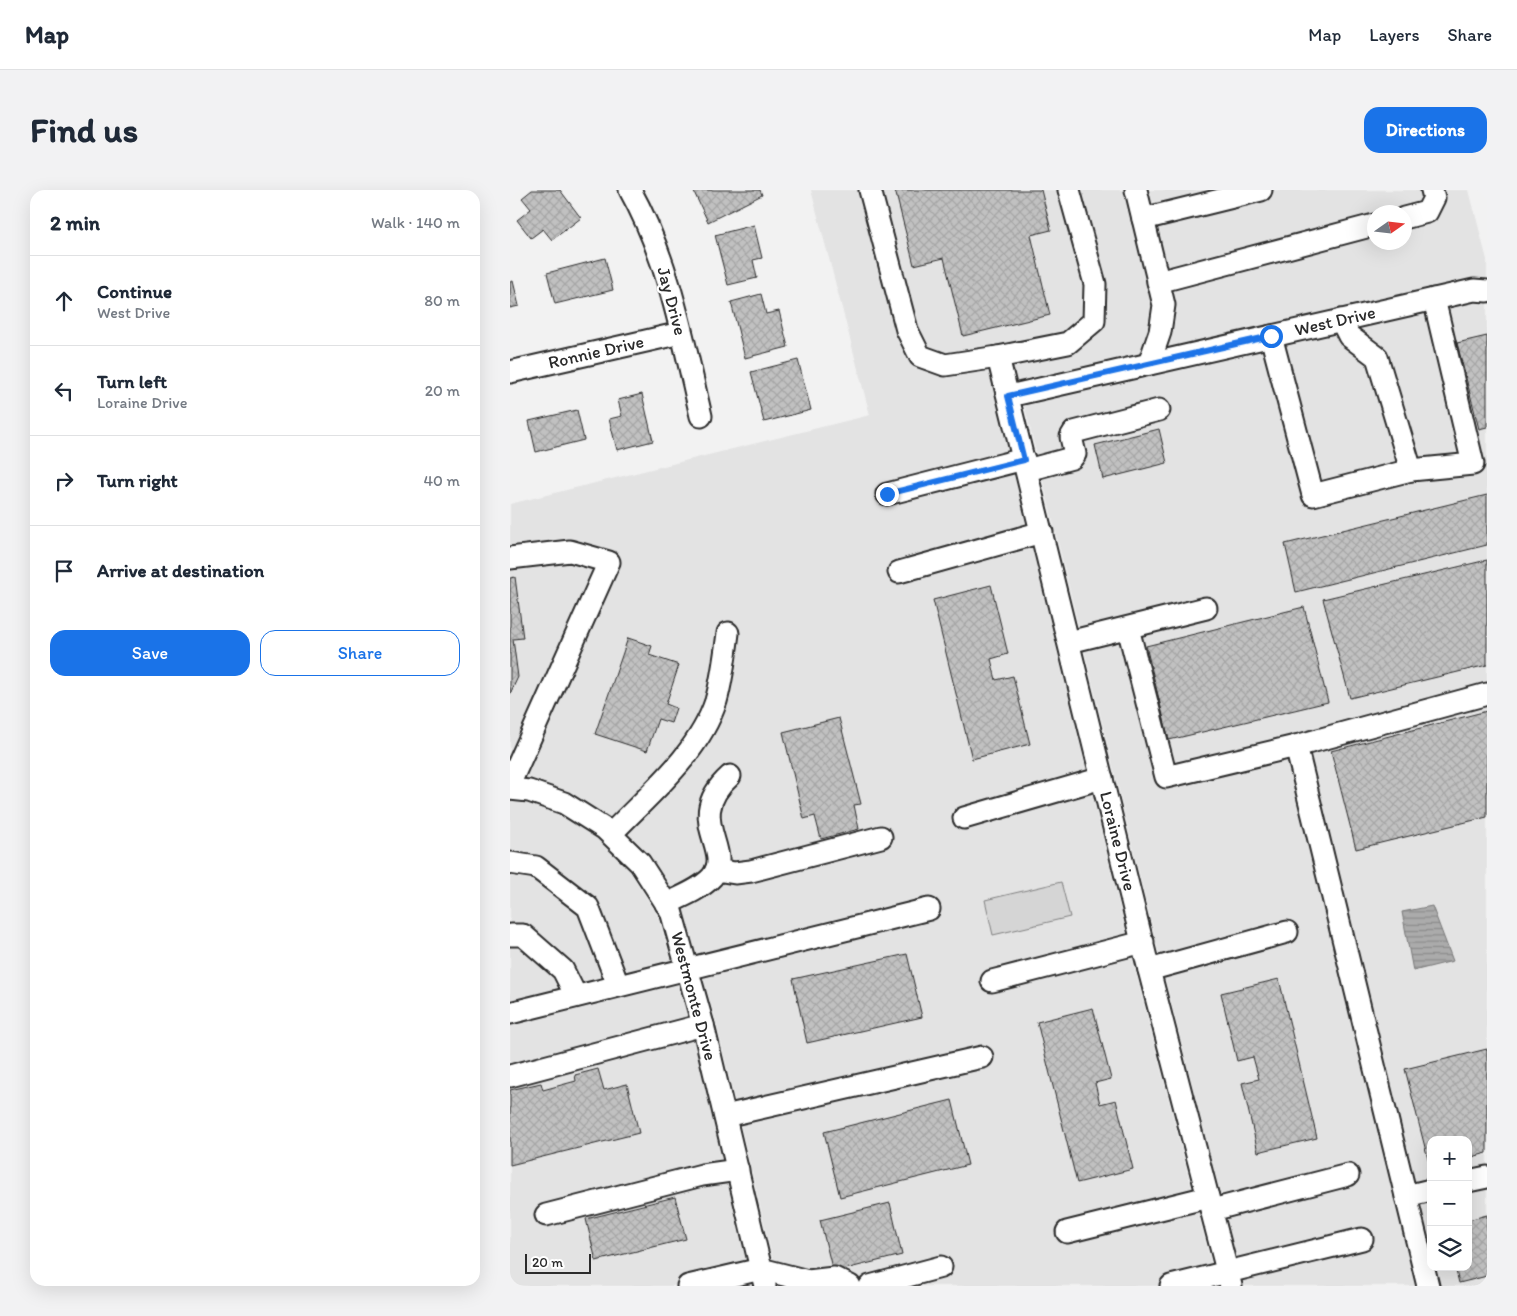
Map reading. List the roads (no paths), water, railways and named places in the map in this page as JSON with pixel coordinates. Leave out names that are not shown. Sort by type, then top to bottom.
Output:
[{"type":"street","name":"Jay Drive","points":[[630,190],[646,219],[667,276],[701,416]]},
{"type":"street","points":[[870,190],[907,330],[920,356],[946,365],[1068,343],[1094,321],[1095,284],[1069,190]]},
{"type":"street","points":[[1136,190],[1164,305],[1160,332],[1150,364]]},
{"type":"street","points":[[1143,219],[1261,190]]},
{"type":"street","points":[[1412,216],[1427,212],[1434,198],[1432,190]]},
{"type":"street","points":[[1158,282],[1367,227]]},
{"type":"street","name":"West Drive","points":[[1008,396],[1474,290],[1487,291]]},
{"type":"street","points":[[1271,336],[1313,495],[1411,470],[1480,462],[1434,299]]},
{"type":"street","points":[[1341,320],[1349,336],[1377,357],[1411,470]]},
{"type":"street","name":"Ronnie Drive","points":[[510,372],[681,332]]},
{"type":"street","name":"Loraine Drive","points":[[998,357],[1149,970],[1229,1280]]},
{"type":"street","points":[[887,494],[1025,464],[1072,458],[1075,454],[1070,437],[1074,432],[1159,410]]},
{"type":"street","points":[[899,572],[1042,532]]},
{"type":"street","points":[[510,558],[570,551],[609,562],[510,782]]},
{"type":"street","points":[[1069,642],[1206,608]]},
{"type":"street","points":[[1128,628],[1166,777],[1296,746],[1487,694]]},
{"type":"street","points":[[611,834],[668,774],[692,746],[706,724],[716,702],[728,633]]},
{"type":"street","points":[[1296,746],[1428,1286]]},
{"type":"street","points":[[666,904],[708,881],[716,870],[718,857],[708,822],[708,810],[718,787],[730,776]]},
{"type":"street","points":[[964,818],[1102,778]]},
{"type":"street","name":"Westmonte Drive","points":[[510,788],[529,791],[564,803],[611,834],[640,863],[670,911],[688,967],[703,1025],[763,1278]]},
{"type":"street","points":[[716,870],[735,873],[751,871],[881,838]]},
{"type":"street","points":[[510,864],[536,867],[588,907],[618,985]]},
{"type":"street","points":[[510,1013],[688,967],[930,909]]},
{"type":"street","points":[[1149,970],[1287,932]]},
{"type":"street","points":[[510,934],[523,935],[563,970],[576,996]]},
{"type":"street","points":[[992,981],[1142,942]]},
{"type":"street","points":[[510,1076],[703,1025]]},
{"type":"street","points":[[725,1116],[982,1057]]},
{"type":"street","points":[[546,1215],[702,1175],[738,1170]]},
{"type":"street","points":[[1068,1232],[1348,1175]]},
{"type":"street","points":[[1472,1180],[1487,1177]]},
{"type":"street","points":[[1406,1196],[1427,1191]]},
{"type":"street","points":[[1172,1286],[1229,1280],[1362,1239]]},
{"type":"street","points":[[870,1286],[941,1267]]},
{"type":"street","points":[[688,1286],[763,1278],[808,1282],[834,1278],[850,1286]]}]
